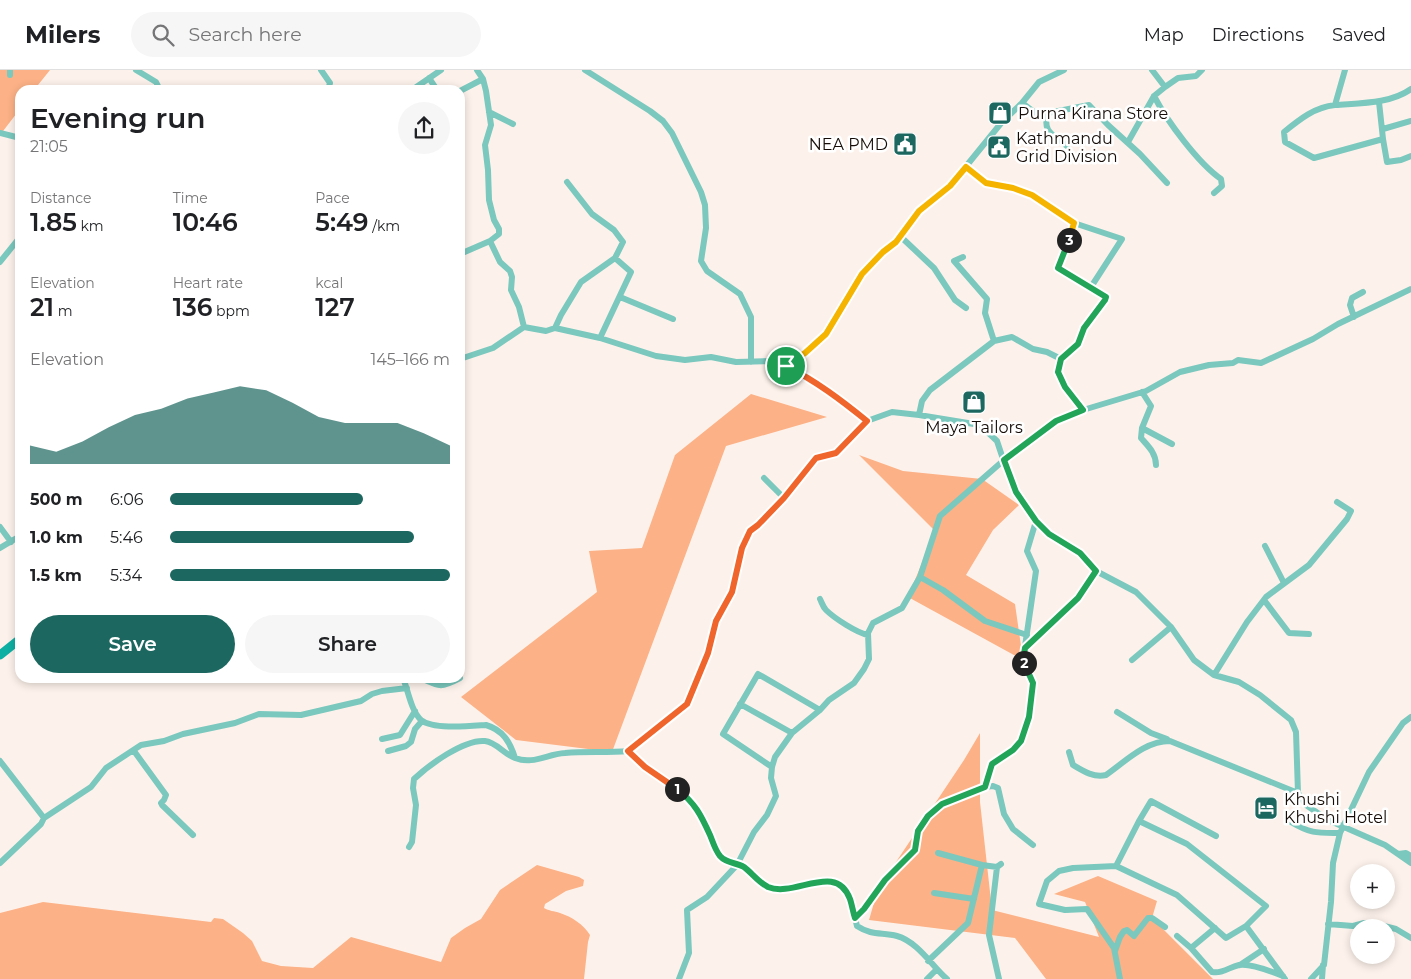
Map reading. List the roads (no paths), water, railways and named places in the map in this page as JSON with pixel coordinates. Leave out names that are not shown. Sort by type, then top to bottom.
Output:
[{"type":"street","points":[[136,70],[156,82],[158,85]]},
{"type":"street","points":[[321,70],[329,85]]},
{"type":"street","points":[[419,85],[440,70]]},
{"type":"street","points":[[465,252],[490,241],[499,234],[499,228],[494,220],[489,200],[485,145],[491,125],[483,79],[477,70]]},
{"type":"street","points":[[585,70],[650,111],[663,121],[672,133],[701,192],[705,205],[706,228],[701,261],[707,271],[740,294],[749,311],[751,362]]},
{"type":"street","points":[[786,366],[805,353],[826,334],[862,274],[900,236],[919,211],[950,186],[1002,122],[1022,103],[1039,82],[1064,70]]},
{"type":"street","points":[[1152,70],[1165,87]]},
{"type":"street","points":[[1128,142],[1154,96],[1178,78],[1196,76],[1202,70]]},
{"type":"street","points":[[1335,104],[1345,70]]},
{"type":"street","points":[[429,78],[434,85]]},
{"type":"street","points":[[465,88],[483,79]]},
{"type":"street","points":[[1383,139],[1314,158],[1285,142],[1284,132],[1303,117],[1326,106],[1379,102],[1411,89]]},
{"type":"street","points":[[1154,96],[1179,135],[1213,173],[1221,179],[1222,186],[1214,193]]},
{"type":"street","points":[[1379,102],[1387,162],[1411,156]]},
{"type":"street","points":[[1022,103],[1038,115],[1090,105],[1167,183]]},
{"type":"street","points":[[489,112],[514,124]]},
{"type":"street","points":[[1047,114],[1046,129],[1067,146]]},
{"type":"street","points":[[1383,130],[1411,121]]},
{"type":"street","points":[[0,133],[15,137]]},
{"type":"street","points":[[966,167],[986,183],[1013,188],[1032,195],[1074,223],[1122,239],[1091,287]]},
{"type":"street","points":[[554,328],[581,282],[615,258],[623,242],[614,230],[592,214],[567,182]]},
{"type":"street","points":[[1074,223],[1058,268],[1106,297],[1084,328],[1078,344],[1061,359],[1058,372],[1062,381],[1083,410]]},
{"type":"street","points":[[900,236],[934,268],[955,300],[966,308]]},
{"type":"street","points":[[490,241],[500,262],[510,271],[512,277],[511,290],[519,307],[524,326]]},
{"type":"street","points":[[0,262],[15,243]]},
{"type":"street","points":[[963,257],[954,261],[987,299],[985,313],[994,341]]},
{"type":"street","points":[[600,338],[631,272],[629,268],[615,258]]},
{"type":"street","points":[[679,979],[689,952],[687,910],[707,897],[737,864],[754,832],[767,815],[776,796],[771,778],[772,766],[776,756],[792,733],[829,700],[854,683],[864,668],[869,659],[868,635],[873,623],[902,608],[920,577],[940,516],[1004,460],[1056,421],[1083,410],[1142,392],[1157,386],[1180,372],[1209,365],[1233,363],[1238,360],[1261,363],[1411,289]]},
{"type":"street","points":[[1354,317],[1350,305],[1352,298],[1363,292]]},
{"type":"street","points":[[620,297],[673,319]]},
{"type":"street","points":[[465,357],[493,348],[524,326],[546,331],[554,328],[600,338],[656,356],[685,360],[710,357],[736,362],[770,361],[786,366],[808,377],[838,397],[867,421]]},
{"type":"street","points":[[919,415],[922,401],[930,390],[994,341],[1012,337],[1033,349],[1047,352],[1061,359]]},
{"type":"street","points":[[1142,392],[1151,406],[1142,428],[1141,438],[1152,450],[1156,465]]},
{"type":"street","points":[[409,847],[412,842],[416,805],[413,788],[414,779],[423,770],[467,744],[478,741],[493,743],[506,755],[523,761],[538,760],[562,753],[628,751],[687,704],[708,653],[716,621],[732,592],[742,548],[750,531],[784,498],[816,458],[836,453],[867,421],[892,412],[980,425],[997,441],[1016,492],[1036,521],[1049,534],[1080,553],[1096,571],[1136,592],[1171,627],[1194,660],[1214,675],[1239,682],[1260,694],[1291,720],[1296,732],[1298,792],[1306,805],[1328,820],[1385,845],[1411,863]]},
{"type":"street","points":[[1142,428],[1172,444]]},
{"type":"street","points":[[764,478],[784,498]]},
{"type":"street","points":[[1214,675],[1247,622],[1264,600],[1309,565],[1347,519],[1350,511],[1337,502]]},
{"type":"street","points":[[985,787],[992,764],[1013,750],[1021,741],[1029,717],[1033,683],[1023,660],[1036,571],[1028,551],[1036,521]]},
{"type":"street","points":[[0,527],[11,542]]},
{"type":"street","points":[[0,548],[15,539]]},
{"type":"street","points":[[1265,546],[1284,583]]},
{"type":"street","points":[[1025,648],[1078,598],[1096,571]]},
{"type":"street","points":[[920,577],[944,590],[985,621],[1027,635]]},
{"type":"street","points":[[820,599],[825,609],[834,616],[858,633],[868,635]]},
{"type":"street","points":[[1264,600],[1289,633],[1309,634]]},
{"type":"street","points":[[1132,660],[1171,627]]},
{"type":"street","points":[[0,655],[15,643]]},
{"type":"street","points":[[772,766],[723,734],[758,674],[820,710]]},
{"type":"street","points":[[404,683],[415,711],[422,721],[438,726],[486,725],[494,727],[510,743],[515,758]]},
{"type":"street","points":[[433,683],[445,686],[451,683]]},
{"type":"street","points":[[0,863],[41,824],[44,818],[91,787],[106,768],[141,745],[235,723],[259,714],[300,714],[361,701],[372,694],[382,691],[407,688]]},
{"type":"street","points":[[740,704],[792,733]]},
{"type":"street","points":[[382,739],[400,734],[415,711]]},
{"type":"street","points":[[1117,712],[1151,733],[1298,792]]},
{"type":"street","points":[[1322,979],[1333,863],[1340,833],[1369,772],[1403,724],[1411,717]]},
{"type":"street","points":[[388,751],[406,746],[411,742],[414,729],[422,721]]},
{"type":"street","points":[[1069,752],[1073,765],[1090,774],[1101,776],[1106,775],[1149,744],[1170,741]]},
{"type":"street","points":[[134,750],[166,795],[161,803],[162,805],[193,835]]},
{"type":"street","points":[[628,751],[645,767],[690,799],[700,815],[716,851],[728,863],[742,866],[767,886],[778,889],[788,889],[826,881],[834,882],[842,887],[850,898],[856,926],[865,931],[898,936],[918,950],[947,979]]},
{"type":"street","points":[[0,761],[44,818]]},
{"type":"street","points":[[855,918],[885,880],[915,850],[918,831],[928,816],[942,804],[985,787],[993,786],[998,788],[1004,814],[1013,829],[1032,845]]},
{"type":"street","points":[[1116,866],[1151,801],[1216,836]]},
{"type":"street","points":[[1120,979],[1115,951],[1087,909],[1065,910],[1039,904],[1047,881],[1059,871],[1073,868],[1116,866],[1177,895],[1226,938],[1246,926],[1266,906],[1187,844],[1139,821]]},
{"type":"street","points":[[1291,822],[1306,831],[1314,833],[1340,833]]},
{"type":"street","points":[[1398,854],[1403,852],[1411,856]]},
{"type":"street","points":[[938,853],[982,865],[999,866],[989,935],[999,979]]},
{"type":"street","points":[[928,961],[968,923],[982,865]]},
{"type":"street","points":[[934,893],[974,899]]},
{"type":"street","points":[[1115,951],[1124,930],[1127,930],[1134,936],[1148,918],[1152,918],[1165,927]]},
{"type":"street","points":[[1328,924],[1353,926],[1364,923],[1380,925],[1396,929],[1411,938]]},
{"type":"street","points":[[1246,926],[1284,977]]},
{"type":"street","points":[[1191,948],[1215,928]]},
{"type":"street","points":[[1177,936],[1191,948],[1212,972],[1222,972],[1240,965],[1264,949]]},
{"type":"street","points":[[1240,965],[1269,970],[1284,977]]},
{"type":"street","points":[[1311,979],[1324,965]]},
{"type":"street","points":[[927,979],[936,970]]},
{"type":"place","name":"Purna Kirana Store","points":[[1000,113]]},
{"type":"place","name":"NEA PMD","points":[[905,144]]},
{"type":"place","name":"Kathmandu Grid Division","points":[[999,147]]},
{"type":"place","name":"Maya Tailors","points":[[974,402]]},
{"type":"place","name":"Khushi Khushi Hotel","points":[[1266,808]]}]
